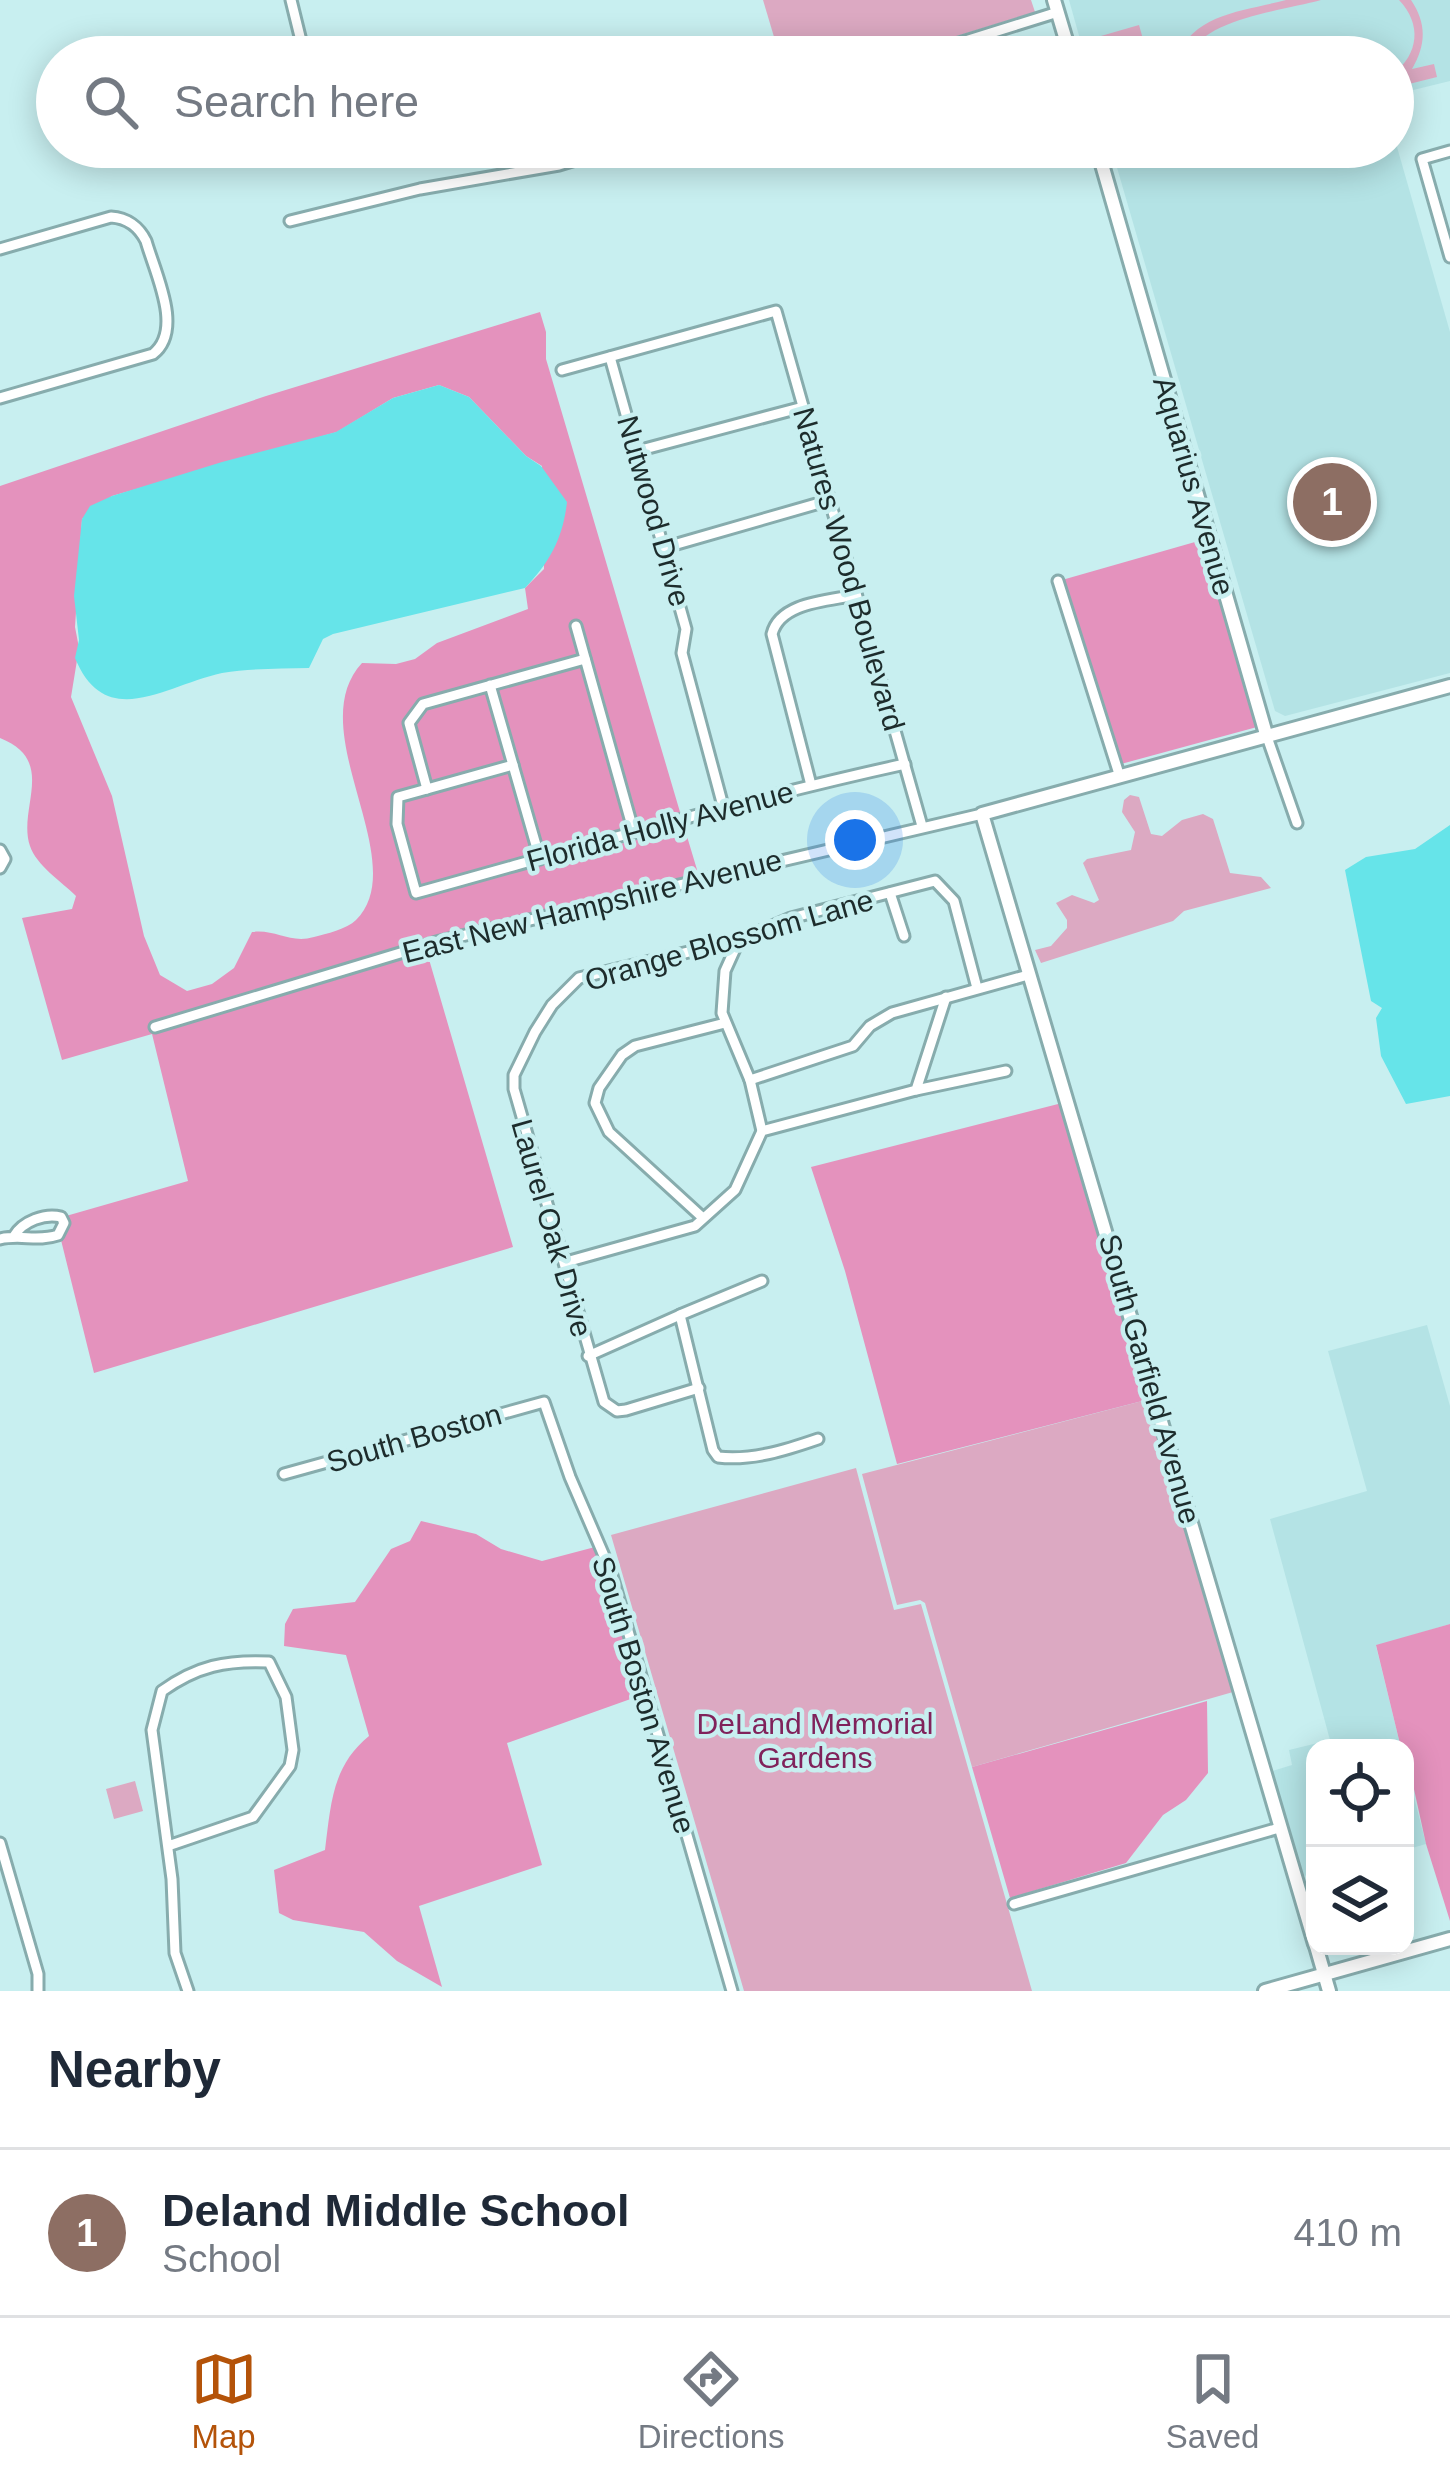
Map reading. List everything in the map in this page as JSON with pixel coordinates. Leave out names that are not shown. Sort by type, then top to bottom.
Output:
[{"type":"street","points":[[291,0],[300,36]]},
{"type":"street","points":[[972,36],[1056,6],[1065,36]]},
{"type":"street","points":[[1450,151],[1422,159],[1450,257]]},
{"type":"street","points":[[290,221],[420,189],[545,168]]},
{"type":"street","name":"Aquarius Avenue","points":[[1102,168],[1265,734],[1298,823]]},
{"type":"street","points":[[0,249],[111,217],[122,218],[141,230],[168,317],[166,340],[153,354],[0,398]]},
{"type":"street","name":"Natures Wood Boulevard","points":[[610,357],[776,311],[922,826]]},
{"type":"street","points":[[562,370],[610,357]]},
{"type":"street","name":"Nutwood Drive","points":[[610,357],[686,629],[682,653],[723,806]]},
{"type":"street","points":[[637,452],[803,406]]},
{"type":"street","points":[[663,548],[830,500]]},
{"type":"street","points":[[1058,581],[1119,774]]},
{"type":"street","points":[[812,785],[772,634],[779,618],[798,608],[856,595]]},
{"type":"street","points":[[576,626],[634,833]]},
{"type":"street","points":[[513,765],[427,789],[409,723],[414,712],[423,704],[585,659]]},
{"type":"street","points":[[490,686],[541,859]]},
{"type":"street","name":"East New Hampshire Avenue","points":[[155,1027],[440,940],[982,814],[1450,686]]},
{"type":"street","name":"Florida Holly Avenue","points":[[427,789],[398,797],[397,824],[416,893],[723,806],[904,764]]},
{"type":"street","name":"South Garfield Avenue","points":[[982,814],[1306,1915]]},
{"type":"street","points":[[0,850],[5,860],[0,868]]},
{"type":"street","name":"Orange Blossom Lane","points":[[535,1032],[579,978],[740,940],[791,918],[935,881],[954,901],[977,988]]},
{"type":"street","points":[[890,893],[904,937]]},
{"type":"street","points":[[566,1262],[694,1226],[735,1190],[762,1131],[750,1080],[725,1022],[722,1003],[725,971],[740,940]]},
{"type":"street","points":[[750,1080],[853,1046],[870,1026],[892,1013],[1028,975]]},
{"type":"street","points":[[916,1090],[946,997]]},
{"type":"street","points":[[704,1218],[609,1132],[595,1103],[599,1088],[622,1054],[635,1046],[725,1022]]},
{"type":"street","name":"Laurel Oak Drive","points":[[535,1032],[514,1075],[514,1089],[604,1402],[617,1411],[626,1410],[699,1388]]},
{"type":"street","points":[[762,1131],[1006,1071]]},
{"type":"street","points":[[0,1239],[48,1239],[58,1235],[64,1223],[61,1217],[44,1217],[18,1229],[14,1236]]},
{"type":"street","points":[[588,1356],[762,1281]]},
{"type":"street","points":[[680,1315],[718,1457],[779,1452],[818,1439]]},
{"type":"street","name":"South Boston","points":[[284,1474],[544,1402]]},
{"type":"street","name":"South Boston Avenue","points":[[544,1402],[611,1572],[732,1991]]},
{"type":"street","points":[[168,1846],[254,1817],[290,1766],[293,1750],[286,1697],[269,1662],[232,1660],[190,1671],[162,1691],[152,1730],[168,1846],[175,1953],[188,1991]]},
{"type":"street","points":[[1014,1904],[1280,1828]]},
{"type":"street","points":[[0,1843],[38,1975],[38,1991]]},
{"type":"street","points":[[1265,1991],[1450,1939]]},
{"type":"street","name":"South Garfield Avenue","points":[[1318,1955],[1329,1991]]},
{"type":"shaded area","points":[[1069,0],[1450,0],[1450,81],[1414,90],[1414,36],[1079,36]]},
{"type":"shaded area","points":[[1117,168],[1403,168],[1450,332],[1450,673],[1285,716],[1275,711]]},
{"type":"shaded area","points":[[540,312],[546,359],[680,812],[637,826],[580,620],[571,622],[579,655],[421,699],[413,709],[407,739],[420,785],[394,791],[392,823],[412,899],[615,846],[683,823],[698,873],[426,949],[513,1247],[94,1373],[61,1240],[67,1232],[66,1216],[188,1181],[152,1034],[62,1060],[22,918],[72,909],[76,896],[33,853],[27,831],[32,772],[17,748],[0,738],[0,486],[266,396]],"holes":[[[439,385],[469,397],[526,456],[542,466],[544,569],[525,588],[528,609],[437,643],[415,659],[362,663],[346,691],[343,723],[373,864],[370,895],[356,920],[330,933],[298,939],[252,932],[234,968],[212,984],[187,991],[160,975],[144,936],[112,796],[71,697],[79,648],[75,627],[82,519],[112,496],[337,432],[393,398]]]},
{"type":"shaded area","points":[[1202,540],[1257,727],[1121,764],[1062,580]]},
{"type":"shaded area","points":[[582,666],[627,829],[544,852],[497,689]]},
{"type":"shaded area","points":[[487,692],[507,761],[430,782],[414,724],[425,709]]},
{"type":"shaded area","points":[[510,772],[534,855],[419,886],[402,823],[403,801]]},
{"type":"shaded area","points":[[1062,1103],[1150,1399],[897,1464],[845,1271],[811,1167]]},
{"type":"shaded area","points":[[1427,1325],[1450,1406],[1450,1624],[1376,1646],[1399,1739],[1330,1739],[1270,1519],[1367,1491],[1328,1351]]},
{"type":"shaded area","points":[[421,1521],[476,1534],[501,1549],[542,1561],[595,1547],[639,1696],[507,1743],[542,1865],[419,1906],[442,1987],[397,1961],[364,1932],[293,1920],[279,1913],[274,1870],[325,1850],[340,1773],[369,1736],[346,1655],[284,1646],[285,1624],[293,1609],[355,1602],[391,1549],[410,1541]]},
{"type":"shaded area","points":[[1450,1624],[1450,1921],[1414,1789],[1414,1739],[1399,1739],[1376,1645]]},
{"type":"shaded area","points":[[1207,1701],[1208,1773],[1186,1800],[1163,1815],[1126,1863],[1010,1898],[972,1767]]},
{"type":"shaded area","points":[[1306,1746],[1306,1875],[1300,1877],[1269,1772],[1292,1765],[1289,1750]]},
{"type":"shaded area","points":[[1414,1797],[1426,1844],[1414,1847]]},
{"type":"green space","points":[[763,0],[1031,0],[1035,12],[957,36],[774,36]]},
{"type":"green space","points":[[1286,0],[1321,0],[1227,25],[1206,36],[1190,36],[1238,11]]},
{"type":"green space","points":[[1399,0],[1411,0],[1422,26],[1414,64],[1414,29]]},
{"type":"green space","points":[[1139,25],[1142,36],[1101,36]]},
{"type":"green space","points":[[1434,64],[1437,77],[1414,83],[1414,69]]},
{"type":"green space","points":[[1130,795],[1139,797],[1151,834],[1162,836],[1182,820],[1203,814],[1213,819],[1230,873],[1261,877],[1271,888],[1184,911],[1173,921],[1041,963],[1035,950],[1051,946],[1067,928],[1056,903],[1072,895],[1094,903],[1099,900],[1083,863],[1131,850],[1135,832],[1122,812]]},
{"type":"green space","points":[[1150,1399],[1233,1692],[972,1767],[925,1603],[897,1605],[862,1474]]},
{"type":"green space","name":"DeLand Memorial Gardens","points":[[856,1468],[894,1610],[921,1604],[1032,1991],[744,1991],[611,1535]]},
{"type":"green space","points":[[135,1781],[143,1811],[114,1819],[106,1789]]},
{"type":"water","points":[[439,385],[469,397],[541,466],[567,502],[554,549],[525,588],[333,634],[323,639],[309,668],[222,673],[139,698],[103,694],[88,681],[75,658],[79,640],[74,596],[82,519],[90,506],[222,462],[336,432],[393,398]]},
{"type":"water","points":[[1450,825],[1450,1096],[1406,1104],[1381,1056],[1376,1018],[1382,1008],[1371,1001],[1345,870],[1366,857],[1415,849]]},
{"type":"place","name":"Deland Middle School","points":[[1332,502]]}]
